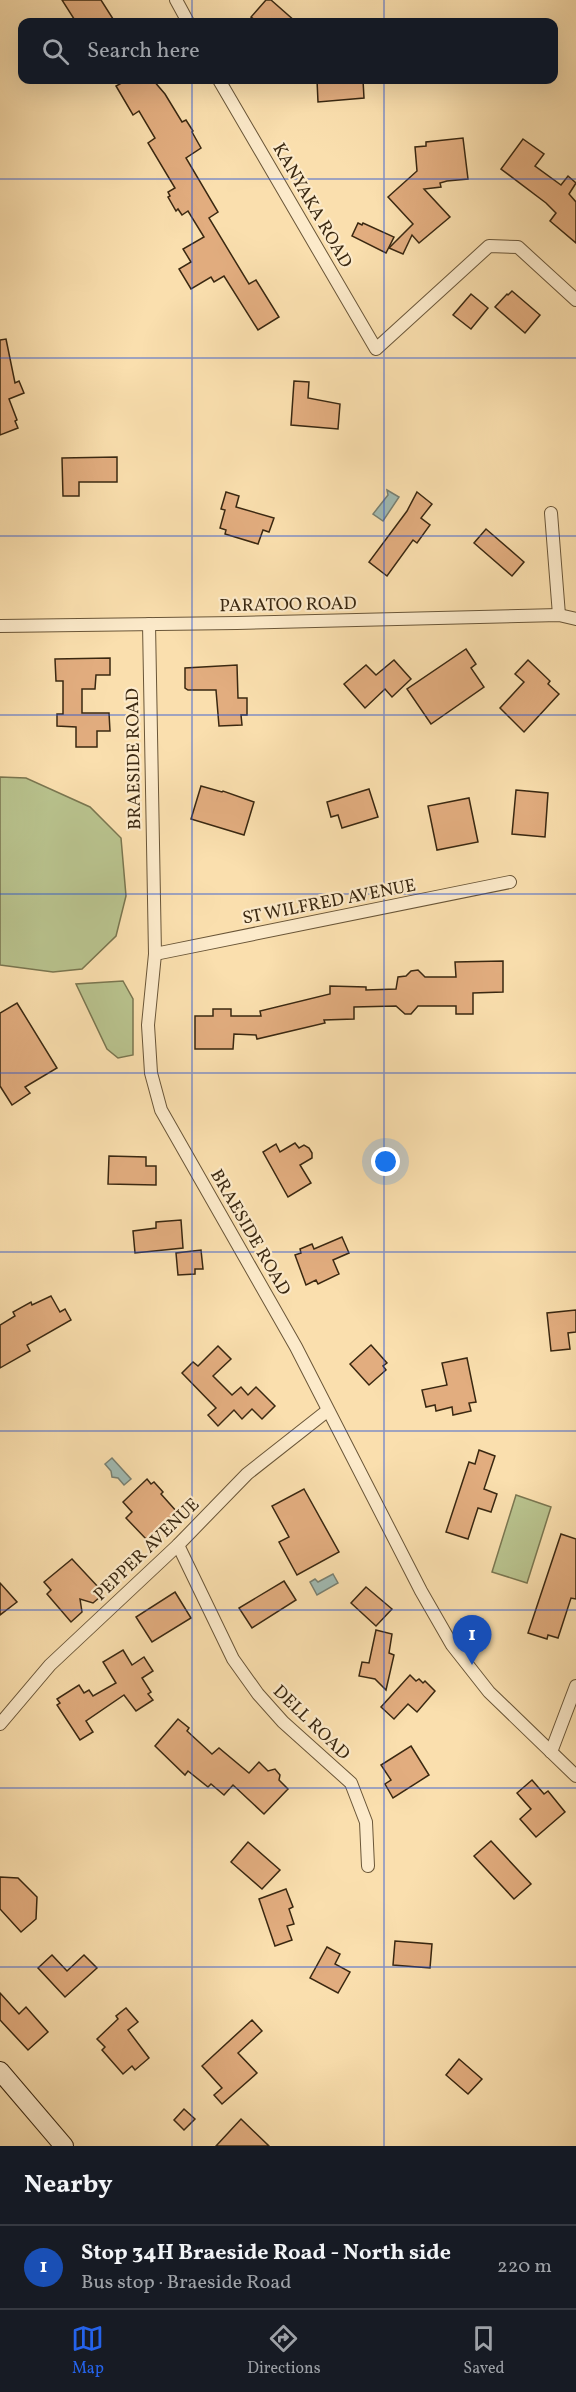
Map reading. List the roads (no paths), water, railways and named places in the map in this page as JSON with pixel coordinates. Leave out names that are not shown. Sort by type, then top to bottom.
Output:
[{"type":"main road","points":[[0,2071],[64,2146]]},
{"type":"street","points":[[176,0],[186,18]]},
{"type":"street","name":"KANYAKA ROAD","points":[[221,84],[375,349],[489,246],[518,247],[576,300]]},
{"type":"street","points":[[551,513],[559,615]]},
{"type":"street","name":"PARATOO ROAD","points":[[0,626],[559,615],[576,619]]},
{"type":"street","name":"BRAESIDE ROAD","points":[[148,624],[155,954],[148,1025],[151,1073],[161,1110],[296,1347],[421,1591],[452,1645],[489,1692],[576,1776]]},
{"type":"street","name":"ST WILFRED AVENUE","points":[[155,954],[510,882]]},
{"type":"street","name":"PEPPER AVENUE","points":[[0,1724],[50,1665],[178,1545],[247,1474],[327,1411]]},
{"type":"street","name":"DELL ROAD","points":[[178,1545],[233,1659],[258,1694],[283,1722],[351,1783],[366,1822],[368,1866]]},
{"type":"street","points":[[550,1752],[576,1686]]},
{"type":"water","points":[[387,490],[399,497],[383,521],[373,514],[388,495]]},
{"type":"water","points":[[112,1458],[131,1479],[124,1485],[118,1478],[112,1477],[111,1471],[105,1464]]},
{"type":"water","points":[[333,1574],[338,1583],[317,1595],[310,1582],[315,1579],[318,1582]]},
{"type":"place","name":"Stop 34H Braeside Road - North side","points":[[472,1665]]}]
